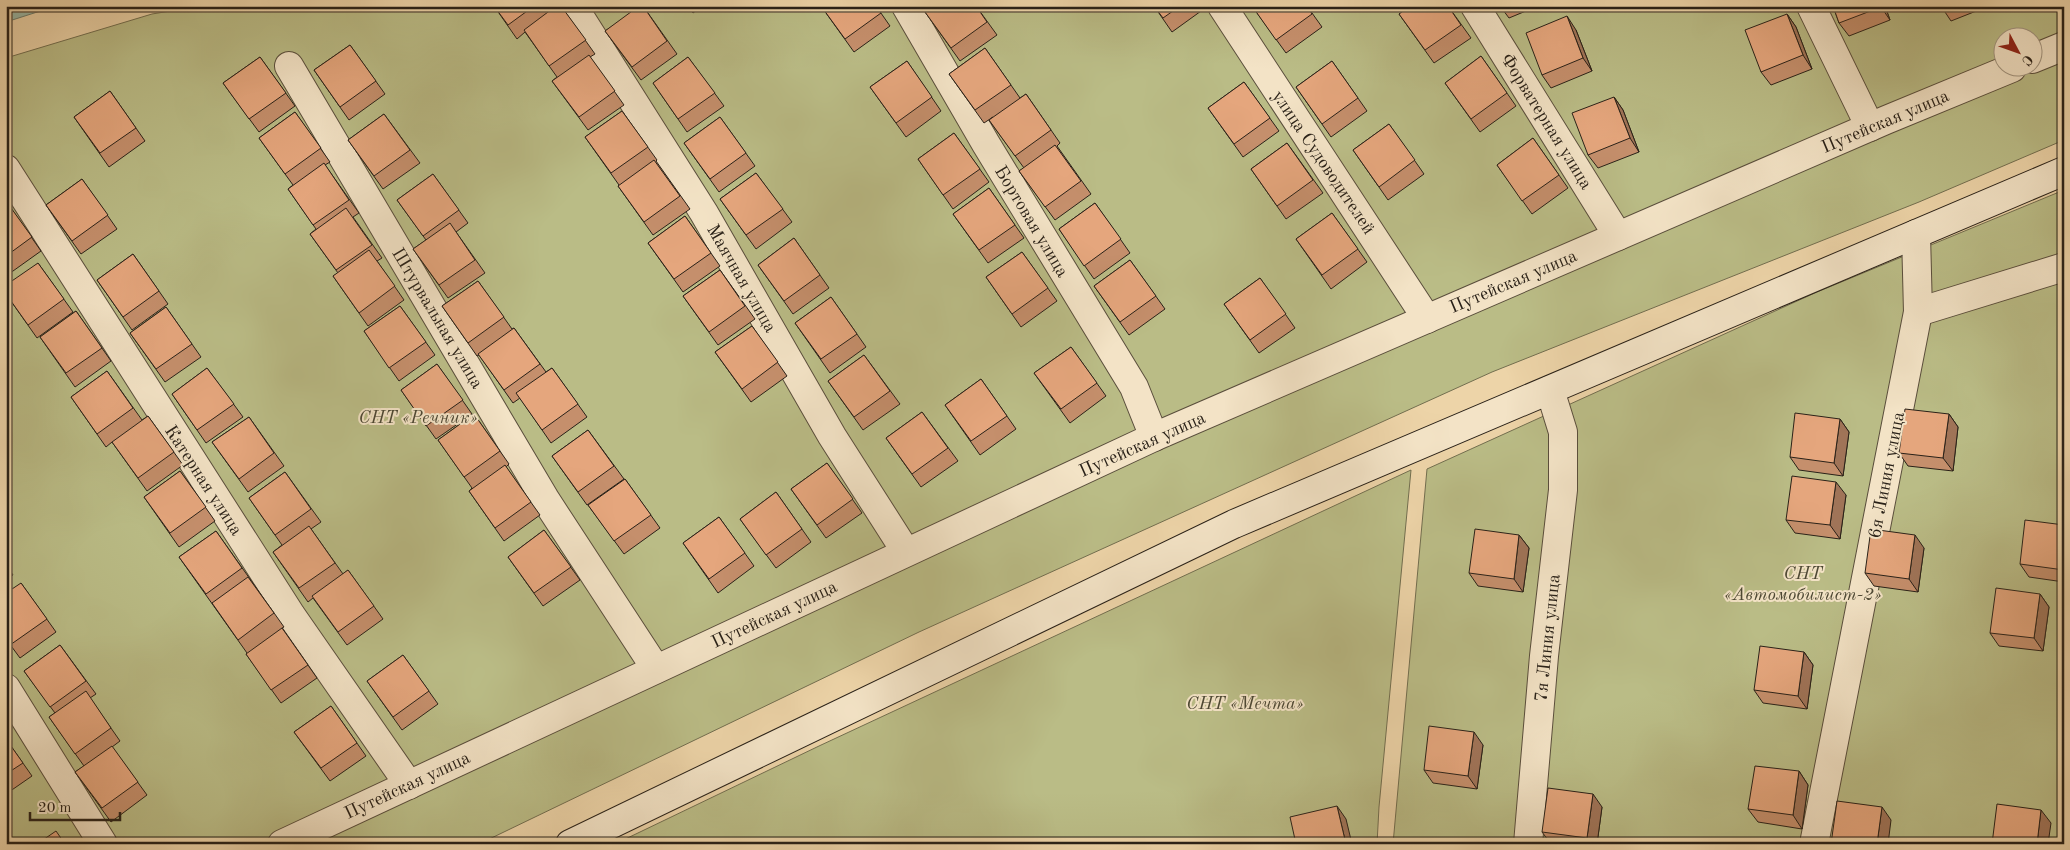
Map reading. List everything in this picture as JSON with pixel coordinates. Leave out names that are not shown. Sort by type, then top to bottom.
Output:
[{"type":"street","name":"Маячная улица","points":[[573,6],[704,212],[832,436],[906,552]]},
{"type":"street","name":"Бортовая улица","points":[[906,6],[1059,267],[1134,387],[1154,437]]},
{"type":"street","name":"улица Судоводителей","points":[[1222,6],[1426,319]]},
{"type":"street","name":"Форватерная улица","points":[[1475,6],[1618,236]]},
{"type":"street","points":[[1811,6],[1870,127]]},
{"type":"street","points":[[2042,55],[2064,46]]},
{"type":"street","name":"Штурвальная улица","points":[[288,66],[545,499],[656,669]]},
{"type":"street","name":"Путейская улица","points":[[282,844],[1154,437],[1870,127],[1992,76]]},
{"type":"street","name":"Катерная улица","points":[[6,170],[291,615],[409,784]]},
{"type":"street","points":[[570,844],[1234,524],[2064,171]]},
{"type":"street","name":"6я Линия улица","points":[[1814,844],[1918,312],[1916,234]]},
{"type":"street","points":[[1918,312],[2064,267]]},
{"type":"street","name":"7я Линия улица","points":[[1528,844],[1544,656],[1563,490],[1563,432],[1550,390]]},
{"type":"street","points":[[6,688],[102,844]]},
{"type":"green space","name":"СНТ «Речник»","points":[[201,6],[2064,6],[2064,140],[1919,202],[1492,372],[919,632],[479,844],[6,844],[6,58],[152,14]]},
{"type":"green space","name":"СНТ «Автомобилист-2»","points":[[2064,190],[2064,844],[1393,844],[1427,469],[1817,292]]},
{"type":"green space","name":"СНТ «Мечта»","points":[[1411,470],[1377,844],[615,844],[819,746]]},
{"type":"shaded area","points":[[6,6],[56,6],[6,22]]},
{"type":"building","points":[[494,6],[534,6],[508,25]]},
{"type":"building","points":[[556,6],[561,6],[586,40],[549,66],[524,30]]},
{"type":"building","points":[[639,6],[643,6],[667,41],[632,67],[605,31]]},
{"type":"building","points":[[821,6],[876,6],[881,13],[845,39]]},
{"type":"building","points":[[932,6],[976,6],[987,22],[951,48],[925,12]]},
{"type":"building","points":[[1154,6],[1180,6],[1163,18]]},
{"type":"building","points":[[1252,6],[1307,6],[1312,14],[1276,40]]},
{"type":"building","points":[[1410,6],[1448,6],[1461,25],[1425,50],[1399,14]]},
{"type":"building","points":[[1833,6],[1880,6],[1881,7],[1839,23]]},
{"type":"building","points":[[1787,14],[1803,55],[1761,72],[1745,30]]},
{"type":"building","points":[[1567,16],[1583,58],[1542,75],[1526,33]]},
{"type":"building","points":[[350,45],[376,81],[340,107],[314,70]]},
{"type":"building","points":[[985,48],[1011,85],[975,110],[949,74]]},
{"type":"building","points":[[589,55],[615,91],[579,117],[552,81]]},
{"type":"building","points":[[1481,56],[1507,93],[1471,119],[1445,83]]},
{"type":"building","points":[[260,57],[286,93],[249,119],[223,83]]},
{"type":"building","points":[[688,57],[715,93],[678,119],[653,83]]},
{"type":"building","points":[[907,61],[932,97],[896,123],[870,87]]},
{"type":"building","points":[[1332,61],[1358,98],[1322,124],[1296,87]]},
{"type":"building","points":[[1244,82],[1270,118],[1234,144],[1208,108]]},
{"type":"building","points":[[110,91],[136,128],[100,153],[74,117]]},
{"type":"building","points":[[1026,94],[1051,130],[1015,156],[989,120]]},
{"type":"building","points":[[1614,97],[1630,138],[1588,155],[1572,113]]},
{"type":"building","points":[[622,111],[648,147],[611,173],[585,137]]},
{"type":"building","points":[[295,112],[321,148],[285,174],[259,138]]},
{"type":"building","points":[[384,114],[410,150],[374,176],[348,140]]},
{"type":"building","points":[[720,117],[746,153],[710,179],[684,143]]},
{"type":"building","points":[[1389,124],[1415,160],[1379,187],[1353,150]]},
{"type":"building","points":[[954,133],[980,169],[943,195],[918,159]]},
{"type":"building","points":[[1533,138],[1559,175],[1522,201],[1497,165]]},
{"type":"building","points":[[1287,143],[1313,180],[1277,206],[1251,169]]},
{"type":"building","points":[[1055,145],[1081,181],[1045,207],[1019,171]]},
{"type":"building","points":[[654,160],[680,196],[644,222],[618,186]]},
{"type":"building","points":[[324,163],[349,200],[313,225],[288,189]]},
{"type":"building","points":[[756,173],[783,209],[746,235],[720,199]]},
{"type":"building","points":[[433,174],[459,210],[423,236],[397,200]]},
{"type":"building","points":[[82,179],[108,215],[72,241],[46,205]]},
{"type":"building","points":[[989,188],[1015,225],[979,250],[953,214]]},
{"type":"building","points":[[6,201],[32,237],[6,256]]},
{"type":"building","points":[[1095,203],[1121,239],[1084,266],[1059,229]]},
{"type":"building","points":[[346,208],[372,245],[336,270],[310,234]]},
{"type":"building","points":[[1332,213],[1358,249],[1322,275],[1296,239]]},
{"type":"building","points":[[685,216],[711,253],[674,279],[648,243]]},
{"type":"building","points":[[450,223],[475,260],[439,285],[413,249]]},
{"type":"building","points":[[794,238],[820,275],[784,301],[758,265]]},
{"type":"building","points":[[369,250],[395,286],[359,313],[333,276]]},
{"type":"building","points":[[1022,252],[1048,288],[1012,314],[986,277]]},
{"type":"building","points":[[133,254],[159,291],[123,317],[97,280]]},
{"type":"building","points":[[1130,260],[1156,296],[1120,322],[1094,286]]},
{"type":"building","points":[[38,263],[64,299],[28,325],[6,294],[6,285]]},
{"type":"building","points":[[720,270],[745,306],[709,332],[683,296]]},
{"type":"building","points":[[1260,278],[1286,314],[1250,340],[1224,304]]},
{"type":"building","points":[[478,281],[504,317],[468,343],[442,306]]},
{"type":"building","points":[[831,297],[857,334],[821,359],[795,323]]},
{"type":"building","points":[[400,306],[426,342],[389,368],[364,331]]},
{"type":"building","points":[[166,307],[192,344],[156,369],[130,333]]},
{"type":"building","points":[[76,311],[102,348],[66,373],[40,337]]},
{"type":"building","points":[[752,326],[778,362],[742,389],[715,352]]},
{"type":"building","points":[[514,328],[540,364],[504,390],[478,354]]},
{"type":"building","points":[[1071,347],[1097,383],[1061,409],[1034,373]]},
{"type":"building","points":[[864,355],[890,391],[854,417],[828,381]]},
{"type":"building","points":[[437,364],[463,400],[426,426],[401,390]]},
{"type":"building","points":[[207,368],[234,404],[197,430],[172,394]]},
{"type":"building","points":[[552,368],[578,404],[542,430],[516,393]]},
{"type":"building","points":[[107,371],[133,408],[97,434],[71,397]]},
{"type":"building","points":[[981,379],[1007,416],[971,441],[945,405]]},
{"type":"building","points":[[1905,409],[1949,414],[1943,458],[1899,453]]},
{"type":"building","points":[[922,412],[948,448],[912,474],[886,438]]},
{"type":"building","points":[[1795,413],[1840,419],[1834,463],[1790,457]]},
{"type":"building","points":[[474,414],[500,451],[464,477],[438,440]]},
{"type":"building","points":[[148,416],[174,452],[138,478],[112,442]]},
{"type":"building","points":[[249,417],[274,453],[239,479],[212,442]]},
{"type":"building","points":[[588,430],[614,466],[578,492],[552,456]]},
{"type":"building","points":[[827,463],[853,499],[817,525],[791,489]]},
{"type":"building","points":[[505,465],[531,502],[495,528],[469,491]]},
{"type":"building","points":[[180,471],[206,507],[170,533],[144,497]]},
{"type":"building","points":[[285,472],[311,509],[275,535],[249,498]]},
{"type":"building","points":[[1792,476],[1836,482],[1830,525],[1786,520]]},
{"type":"building","points":[[625,479],[651,515],[614,541],[588,505]]},
{"type":"building","points":[[776,492],[802,529],[766,555],[740,519]]},
{"type":"building","points":[[719,517],[745,553],[709,579],[683,543]]},
{"type":"building","points":[[2025,520],[2064,525],[2064,570],[2020,564]]},
{"type":"building","points":[[309,526],[335,563],[299,588],[273,552]]},
{"type":"building","points":[[1475,529],[1519,535],[1514,579],[1469,573]]},
{"type":"building","points":[[1871,529],[1915,535],[1909,579],[1865,573]]},
{"type":"building","points":[[544,530],[571,567],[534,593],[508,557]]},
{"type":"building","points":[[216,531],[242,568],[206,594],[179,557]]},
{"type":"building","points":[[348,570],[374,606],[338,632],[312,596]]},
{"type":"building","points":[[248,577],[274,613],[238,640],[212,603]]},
{"type":"building","points":[[21,583],[47,619],[10,645],[6,639],[6,593]]},
{"type":"building","points":[[1996,588],[2040,594],[2034,638],[1990,633]]},
{"type":"building","points":[[282,628],[308,665],[271,690],[246,654]]},
{"type":"building","points":[[60,645],[86,681],[50,707],[24,671]]},
{"type":"building","points":[[1760,646],[1804,652],[1798,696],[1754,690]]},
{"type":"building","points":[[403,655],[429,691],[393,717],[367,681]]},
{"type":"building","points":[[86,691],[111,728],[75,754],[49,717]]},
{"type":"building","points":[[331,706],[357,743],[321,768],[294,732]]},
{"type":"building","points":[[1429,726],[1474,732],[1468,776],[1424,770]]},
{"type":"building","points":[[6,739],[23,763],[6,774]]},
{"type":"building","points":[[112,746],[138,782],[102,808],[75,772]]},
{"type":"building","points":[[1755,766],[1799,771],[1793,815],[1748,809]]},
{"type":"building","points":[[1548,788],[1593,794],[1587,838],[1542,832]]},
{"type":"building","points":[[1837,801],[1882,807],[1877,844],[1831,844]]},
{"type":"building","points":[[1997,804],[2041,810],[2037,844],[1992,844]]},
{"type":"building","points":[[1337,806],[1346,844],[1296,844],[1290,817]]},
{"type":"building","points":[[56,831],[65,844],[37,844]]}]
